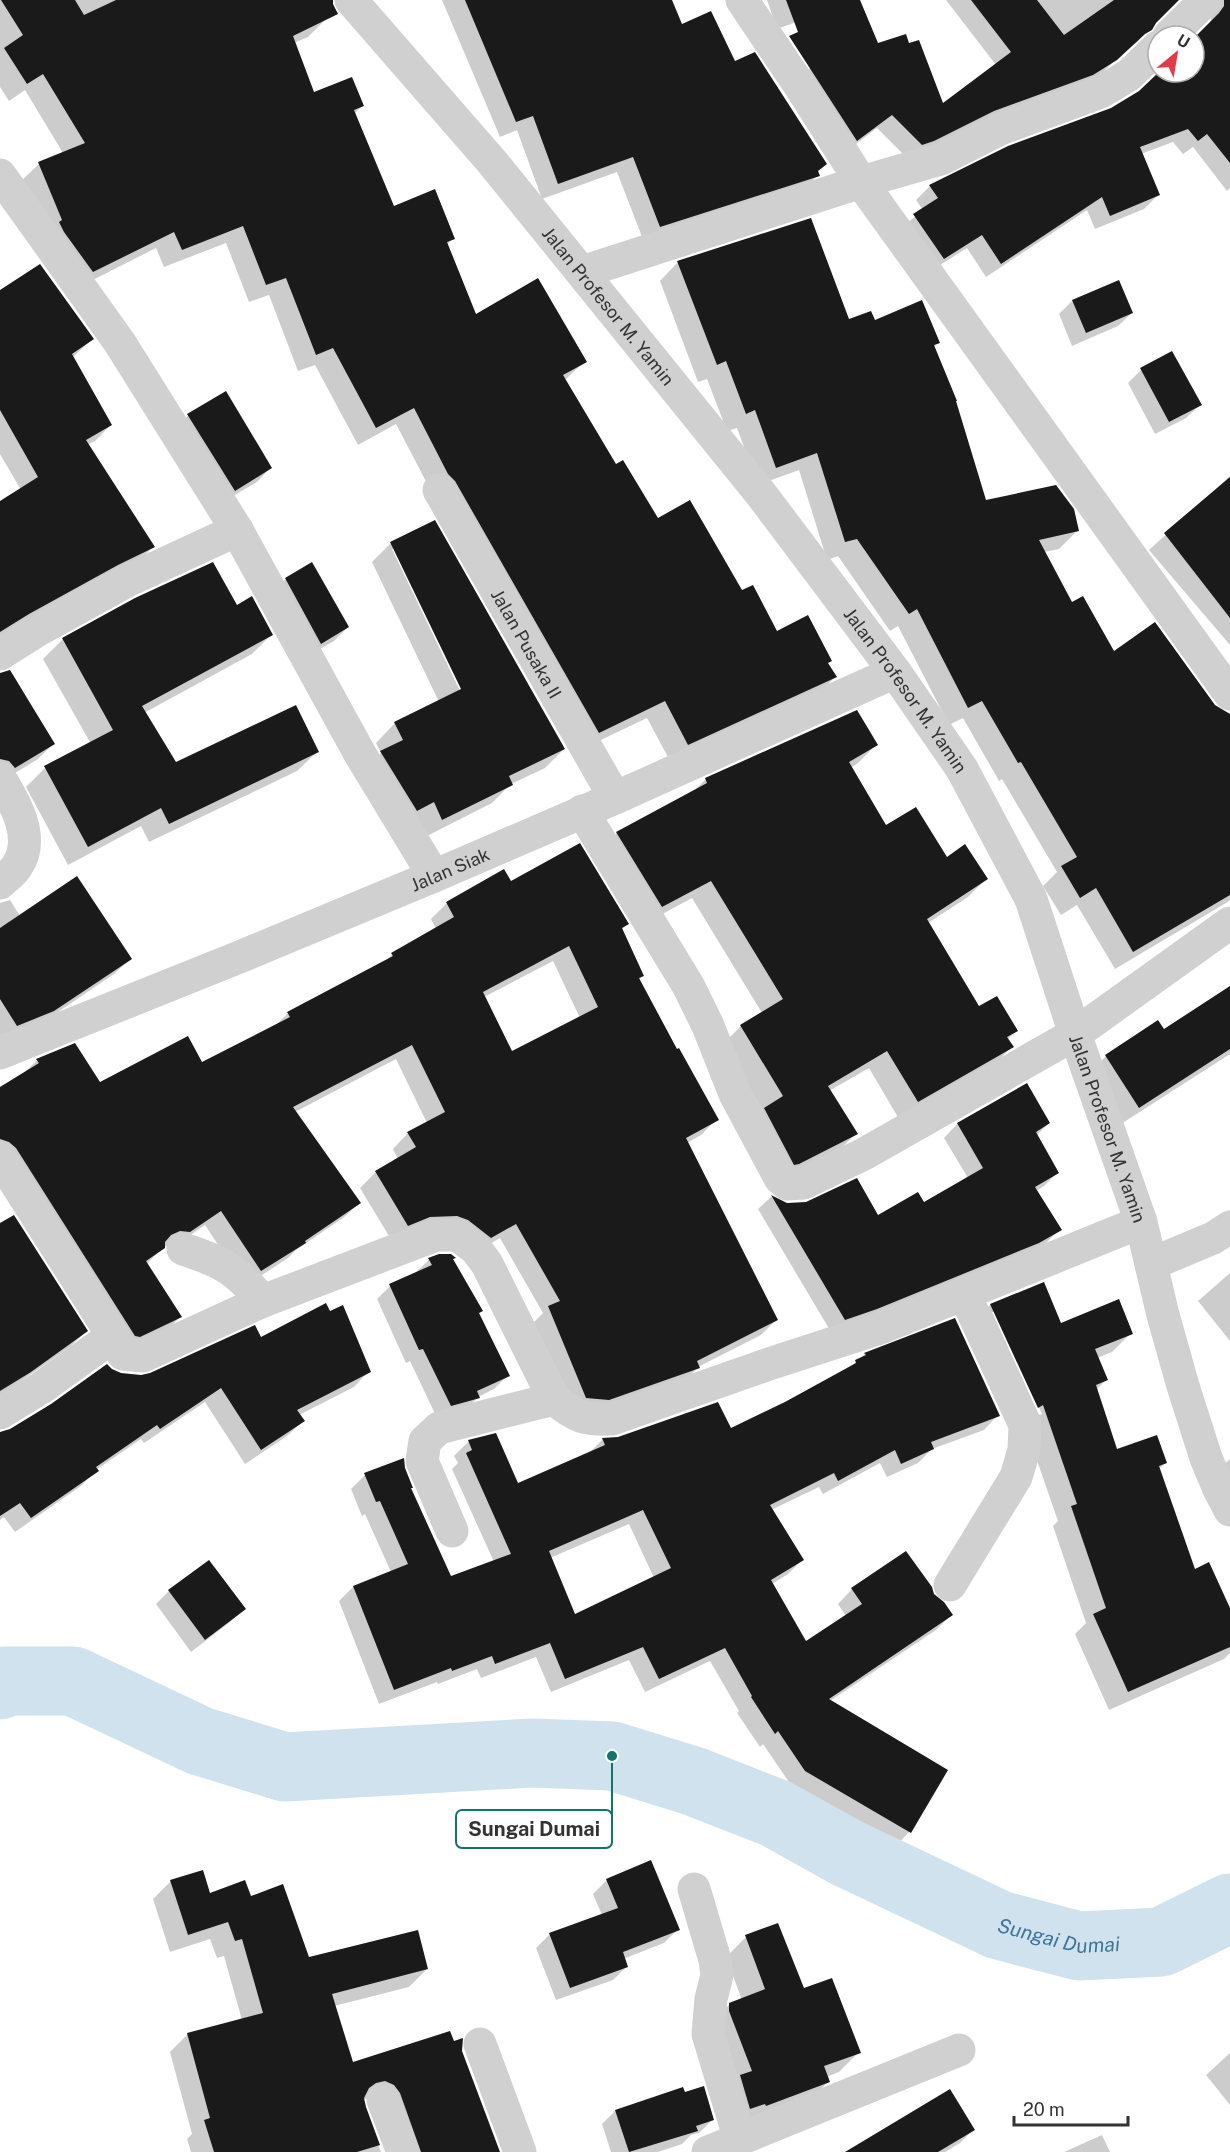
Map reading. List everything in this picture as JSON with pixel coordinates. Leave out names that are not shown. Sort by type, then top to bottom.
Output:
[{"type":"street","name":"Jalan Profesor M. Yamin","points":[[351,0],[493,163],[761,494],[895,672],[962,769],[1031,899],[1075,1034],[1141,1222],[1166,1325],[1206,1458],[1230,1510]]},
{"type":"street","points":[[742,0],[861,182],[1230,694]]},
{"type":"street","points":[[1181,24],[1206,0]]},
{"type":"street","points":[[582,272],[861,182],[942,159],[1000,129],[1101,92],[1130,75],[1146,59]]},
{"type":"street","points":[[0,175],[120,343],[237,531],[360,754],[434,876]]},
{"type":"street","name":"Jalan Pusaka II","points":[[440,490],[615,798]]},
{"type":"street","points":[[0,654],[126,581],[237,531]]},
{"type":"street","name":"Jalan Siak","points":[[0,1053],[434,876],[615,798],[895,672]]},
{"type":"street","points":[[0,778],[15,803],[22,822],[23,850],[17,866],[0,884]]},
{"type":"street","points":[[582,811],[689,987],[708,1026],[735,1094],[780,1178],[787,1184],[804,1183],[864,1154],[1075,1034],[1230,923]]},
{"type":"street","points":[[0,1158],[123,1354],[143,1356],[263,1300],[436,1235],[457,1235],[476,1249],[487,1264],[554,1399],[573,1414],[589,1420],[612,1419],[883,1327],[1141,1222]]},
{"type":"street","points":[[1151,1264],[1213,1238],[1230,1227]]},
{"type":"street","points":[[183,1249],[217,1260],[243,1278],[263,1300]]},
{"type":"street","points":[[951,1585],[1016,1477],[1024,1450],[1024,1425],[964,1293]]},
{"type":"street","points":[[0,1413],[41,1388],[113,1336]]},
{"type":"street","points":[[452,1531],[422,1461],[425,1441],[439,1428],[554,1399]]},
{"type":"street","points":[[694,1889],[715,1960],[717,1975],[711,1999],[708,2034],[740,2139]]},
{"type":"street","points":[[480,2044],[520,2152]]},
{"type":"street","points":[[708,2152],[959,2050]]},
{"type":"street","points":[[383,2100],[403,2152]]},
{"type":"building","points":[[1,0],[75,0],[84,15],[116,0],[333,0],[338,14],[293,36],[314,92],[352,77],[364,106],[354,110],[394,206],[435,189],[455,239],[447,242],[476,314],[538,278],[587,362],[563,375],[616,464],[623,460],[658,518],[690,500],[742,590],[753,585],[777,631],[808,615],[832,661],[828,663],[837,677],[688,745],[665,701],[599,733],[455,481],[448,474],[414,408],[376,428],[333,348],[316,355],[286,278],[266,285],[243,226],[182,250],[174,232],[93,272],[59,222],[62,220],[38,162],[85,143],[43,74],[27,84],[4,48],[23,35]]},
{"type":"building","points":[[465,0],[672,0],[682,24],[711,11],[735,61],[755,52],[827,164],[818,171],[820,176],[660,227],[633,157],[558,184],[533,116],[516,122]]},
{"type":"building","points":[[786,0],[860,0],[878,43],[906,34],[909,43],[919,40],[943,103],[1011,52],[971,0],[1037,0],[1064,35],[1114,0],[1179,0],[1155,24],[1146,24],[1146,33],[1117,60],[1093,75],[994,111],[922,145],[892,115],[857,141],[789,36],[798,32]]},
{"type":"building","points":[[1224,0],[1230,0],[1230,163],[1207,134],[1198,141],[1188,129],[1140,147],[1160,195],[1110,216],[1102,197],[1001,264],[982,235],[944,259],[913,214],[938,198],[929,185],[1008,146],[1111,108],[1146,84],[1206,84],[1206,26],[1224,6]]},
{"type":"building","points":[[811,218],[849,319],[871,311],[875,320],[922,300],[940,343],[934,345],[957,401],[986,500],[1056,485],[1074,509],[1079,531],[1039,540],[1072,602],[1083,596],[1114,651],[1155,622],[1215,705],[1230,714],[1230,895],[1133,952],[1096,888],[1080,898],[1061,866],[1077,857],[982,701],[968,708],[917,609],[909,614],[857,539],[845,542],[817,453],[776,468],[755,410],[746,414],[726,361],[717,365],[677,261]]},
{"type":"building","points":[[40,264],[94,339],[72,354],[112,425],[86,440],[155,547],[118,565],[0,632],[0,501],[38,477],[0,410],[0,290]]},
{"type":"building","points":[[1119,280],[1133,313],[1086,333],[1072,300]]},
{"type":"building","points":[[1172,351],[1202,405],[1169,422],[1140,368]]},
{"type":"building","points":[[226,391],[272,468],[235,491],[187,414]]},
{"type":"building","points":[[1230,477],[1230,618],[1164,533]]},
{"type":"building","points":[[435,520],[565,749],[509,776],[513,785],[442,820],[434,802],[417,811],[380,751],[403,740],[394,722],[461,689],[390,542]]},
{"type":"building","points":[[213,562],[237,605],[252,596],[273,635],[142,706],[176,762],[296,705],[319,752],[169,824],[161,808],[88,847],[44,766],[113,730],[62,638],[135,598]]},
{"type":"building","points":[[312,562],[349,627],[321,644],[285,578]]},
{"type":"building","points":[[10,670],[55,744],[15,768],[9,761],[0,759],[0,673]]},
{"type":"building","points":[[857,710],[878,745],[849,762],[886,825],[916,807],[947,857],[965,844],[988,879],[927,919],[979,1006],[997,996],[1018,1031],[1007,1037],[1014,1047],[918,1102],[887,1051],[828,1086],[858,1134],[794,1165],[764,1108],[783,1096],[740,1025],[783,999],[711,881],[662,907],[616,832],[707,783],[705,778]]},
{"type":"building","points":[[580,843],[629,924],[622,928],[644,976],[639,978],[719,1120],[686,1138],[778,1320],[697,1361],[700,1368],[609,1400],[586,1398],[548,1306],[560,1301],[516,1224],[491,1238],[468,1220],[457,1216],[430,1217],[408,1226],[375,1171],[416,1147],[407,1132],[445,1112],[412,1045],[293,1107],[361,1203],[305,1241],[306,1243],[261,1271],[221,1211],[190,1232],[180,1231],[171,1235],[165,1242],[165,1248],[146,1261],[182,1317],[140,1337],[135,1336],[16,1148],[0,1139],[0,1087],[39,1063],[36,1059],[75,1043],[100,1082],[188,1036],[202,1062],[290,1017],[287,1012],[393,956],[391,953],[454,917],[446,902],[504,869],[511,881]],"holes":[[[569,946],[598,1007],[512,1051],[483,992]]]},
{"type":"building","points":[[77,876],[132,959],[54,1011],[17,1026],[0,999],[0,928]]},
{"type":"building","points":[[1230,986],[1230,1049],[1139,1108],[1105,1055],[1158,1020],[1164,1029]]},
{"type":"building","points":[[1027,1083],[1050,1123],[1036,1132],[1059,1173],[1035,1187],[1062,1230],[1039,1243],[845,1320],[771,1195],[787,1203],[806,1202],[857,1178],[878,1215],[918,1192],[924,1202],[983,1168],[957,1123]]},
{"type":"building","points":[[14,1215],[88,1331],[0,1391],[0,1223]]},
{"type":"building","points":[[439,1254],[451,1254],[456,1258],[453,1259],[483,1311],[479,1313],[510,1376],[477,1391],[480,1398],[451,1406],[423,1349],[419,1350],[389,1284],[432,1265],[428,1258]]},
{"type":"building","points":[[1044,1282],[1061,1323],[1119,1299],[1133,1334],[1095,1349],[1108,1380],[1096,1385],[1117,1449],[1157,1435],[1167,1463],[1159,1466],[1195,1569],[1209,1562],[1230,1608],[1230,1647],[1128,1692],[1093,1614],[1106,1608],[1071,1506],[1077,1504],[1043,1405],[1038,1408],[990,1304]]},
{"type":"building","points":[[326,1303],[330,1311],[343,1305],[371,1372],[297,1410],[305,1421],[261,1450],[221,1388],[160,1429],[157,1425],[96,1467],[99,1471],[31,1518],[20,1503],[0,1516],[0,1432],[10,1429],[51,1404],[107,1364],[121,1373],[141,1375],[150,1373],[255,1325],[261,1337]]},
{"type":"building","points":[[955,1318],[1000,1416],[931,1442],[934,1449],[901,1464],[895,1450],[838,1481],[834,1473],[770,1505],[804,1560],[771,1580],[806,1641],[862,1604],[851,1588],[906,1551],[932,1587],[934,1594],[944,1602],[953,1615],[829,1699],[948,1770],[911,1833],[805,1771],[778,1731],[775,1734],[751,1697],[725,1648],[659,1679],[643,1647],[565,1679],[550,1643],[495,1664],[492,1656],[452,1671],[451,1668],[394,1690],[353,1586],[408,1564],[380,1501],[376,1502],[364,1473],[404,1458],[405,1468],[413,1488],[411,1488],[451,1576],[511,1554],[466,1453],[472,1450],[468,1440],[496,1433],[518,1483],[605,1445],[602,1438],[618,1437],[718,1402],[731,1428],[785,1402],[856,1363],[855,1360],[866,1355],[864,1353]],"holes":[[[643,1510],[671,1568],[575,1614],[549,1551]]]},
{"type":"building","points":[[209,1560],[246,1609],[205,1640],[168,1590]]},
{"type":"building","points":[[651,1860],[680,1930],[623,1952],[628,1967],[570,1988],[549,1933],[618,1908],[606,1879]]},
{"type":"building","points":[[203,1870],[210,1893],[245,1880],[251,1896],[283,1884],[309,1957],[418,1930],[428,1969],[332,1994],[353,2062],[450,2031],[454,2041],[463,2038],[462,2051],[500,2152],[421,2152],[400,2093],[394,2085],[385,2081],[369,2088],[364,2098],[380,2145],[357,2152],[214,2152],[204,2120],[210,2118],[187,2033],[263,2013],[242,1939],[235,1941],[228,1922],[188,1935],[170,1880]]},
{"type":"building","points":[[778,1923],[804,1988],[832,1978],[861,2053],[824,2066],[830,2082],[766,2106],[765,2104],[750,2109],[740,2075],[752,2071],[729,2011],[729,2003],[765,1989],[745,1935]]},
{"type":"building","points":[[704,2086],[714,2120],[696,2126],[698,2131],[629,2152],[615,2110],[683,2087],[685,2092]]},
{"type":"building","points":[[950,2089],[975,2130],[938,2152],[845,2152]]},
{"type":"waterway","name":"Sungai Dumai","points":[[0,1685],[4,1681],[73,1681],[200,1741],[285,1767],[532,1753],[612,1756],[693,1781],[775,1813],[847,1853],[999,1925],[1079,1946],[1161,1942],[1230,1908]]},
{"type":"place","name":"Sungai Dumai","points":[[612,1756]]}]
